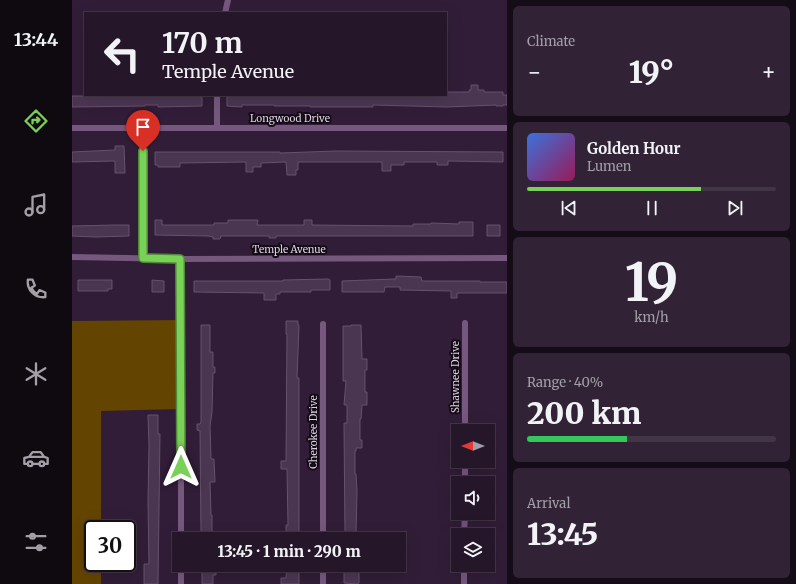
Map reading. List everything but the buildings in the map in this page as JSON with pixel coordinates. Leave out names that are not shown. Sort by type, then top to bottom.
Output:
[{"type":"street","points":[[225,12],[228,0]]},
{"type":"street","points":[[217,96],[217,128]]},
{"type":"street","name":"Longwood Drive","points":[[72,128],[507,128]]},
{"type":"street","points":[[142,128],[143,258]]},
{"type":"street","name":"Temple Avenue","points":[[72,257],[180,259],[507,258]]},
{"type":"street","points":[[180,259],[181,532]]},
{"type":"street","name":"Shawnee Drive","points":[[465,323],[465,424]]},
{"type":"street","name":"Cherokee Drive","points":[[323,324],[323,532]]},
{"type":"street","points":[[181,572],[181,584]]},
{"type":"street","points":[[323,572],[323,584]]},
{"type":"street","points":[[464,572],[464,584]]},
{"type":"shaded area","points":[[181,320],[181,409],[101,411],[101,520],[84,520],[84,572],[101,572],[101,584],[72,584],[72,321]]},
{"type":"route","points":[[143,151],[143,258],[180,259],[181,467]]}]
